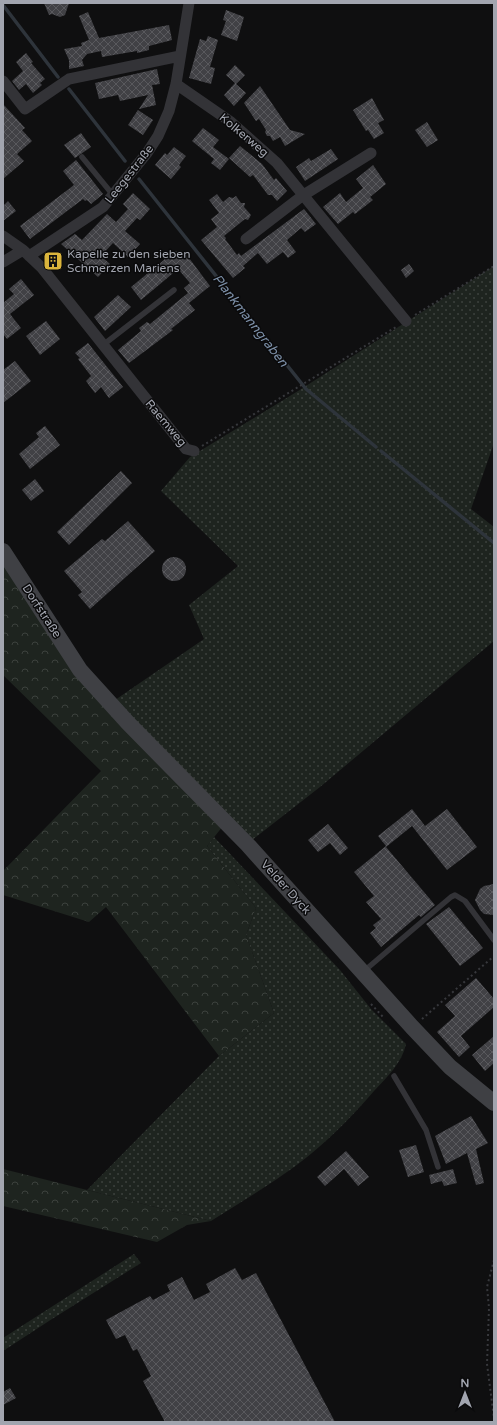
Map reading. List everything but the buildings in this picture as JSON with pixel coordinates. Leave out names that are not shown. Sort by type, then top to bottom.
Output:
[{"type":"main road","name":"Dorfstraße","points":[[3,551],[80,670]]},
{"type":"main road","name":"Velder Dyck","points":[[80,670],[128,724],[247,844],[450,1067],[494,1103]]},
{"type":"street","name":"Leegestraße","points":[[3,262],[26,253],[103,207],[147,153],[158,136],[169,111],[176,84],[189,3]]},
{"type":"street","points":[[3,81],[25,109],[69,79],[180,56]]},
{"type":"street","name":"Kolkerweg","points":[[176,84],[231,122],[277,163],[302,196],[406,321]]},
{"type":"street","points":[[246,239],[302,196],[371,153]]},
{"type":"street","name":"Raemweg","points":[[3,236],[26,253],[42,268],[186,449],[194,450]]},
{"type":"lane","points":[[82,157],[113,195]]},
{"type":"lane","points":[[103,345],[174,290]]},
{"type":"lane","points":[[363,972],[455,895],[465,901],[494,940]]},
{"type":"lane","points":[[394,1076],[426,1130],[438,1167]]},
{"type":"path","name":"Raemweg","points":[[194,450],[307,382]]},
{"type":"path","points":[[412,1027],[494,956]]},
{"type":"path","points":[[494,1260],[487,1287],[489,1308],[487,1364],[494,1418]]},
{"type":"green space","points":[[494,266],[494,443],[471,509],[494,527],[494,641],[320,787],[247,844],[115,700],[204,639],[189,605],[238,566],[161,491],[190,457],[298,391]]},
{"type":"green space","points":[[3,554],[84,665],[227,821],[207,846],[256,908],[246,935],[274,1013],[219,1056],[106,907],[89,922],[3,895],[3,871],[101,771],[3,675]]},
{"type":"green space","points":[[214,837],[340,970],[371,1009],[406,1044],[398,1064],[389,1075],[352,1116],[328,1139],[288,1171],[211,1221],[87,1190],[219,1056],[274,1013],[246,935],[256,908],[207,846]]},
{"type":"green space","points":[[3,1169],[211,1221],[187,1225],[157,1242],[3,1206]]},
{"type":"green space","points":[[134,1254],[141,1263],[3,1351],[3,1338]]},
{"type":"waterway","name":"Plankmanngraben","points":[[3,5],[58,77]]},
{"type":"waterway","name":"Plankmanngraben","points":[[69,89],[125,161]]},
{"type":"waterway","name":"Plankmanngraben","points":[[139,179],[306,389],[376,447]]},
{"type":"waterway","name":"Plankmanngraben","points":[[381,451],[494,543]]},
{"type":"place","name":"Kapelle zu den sieben Schmerzen Mariens","points":[[53,261]]}]
